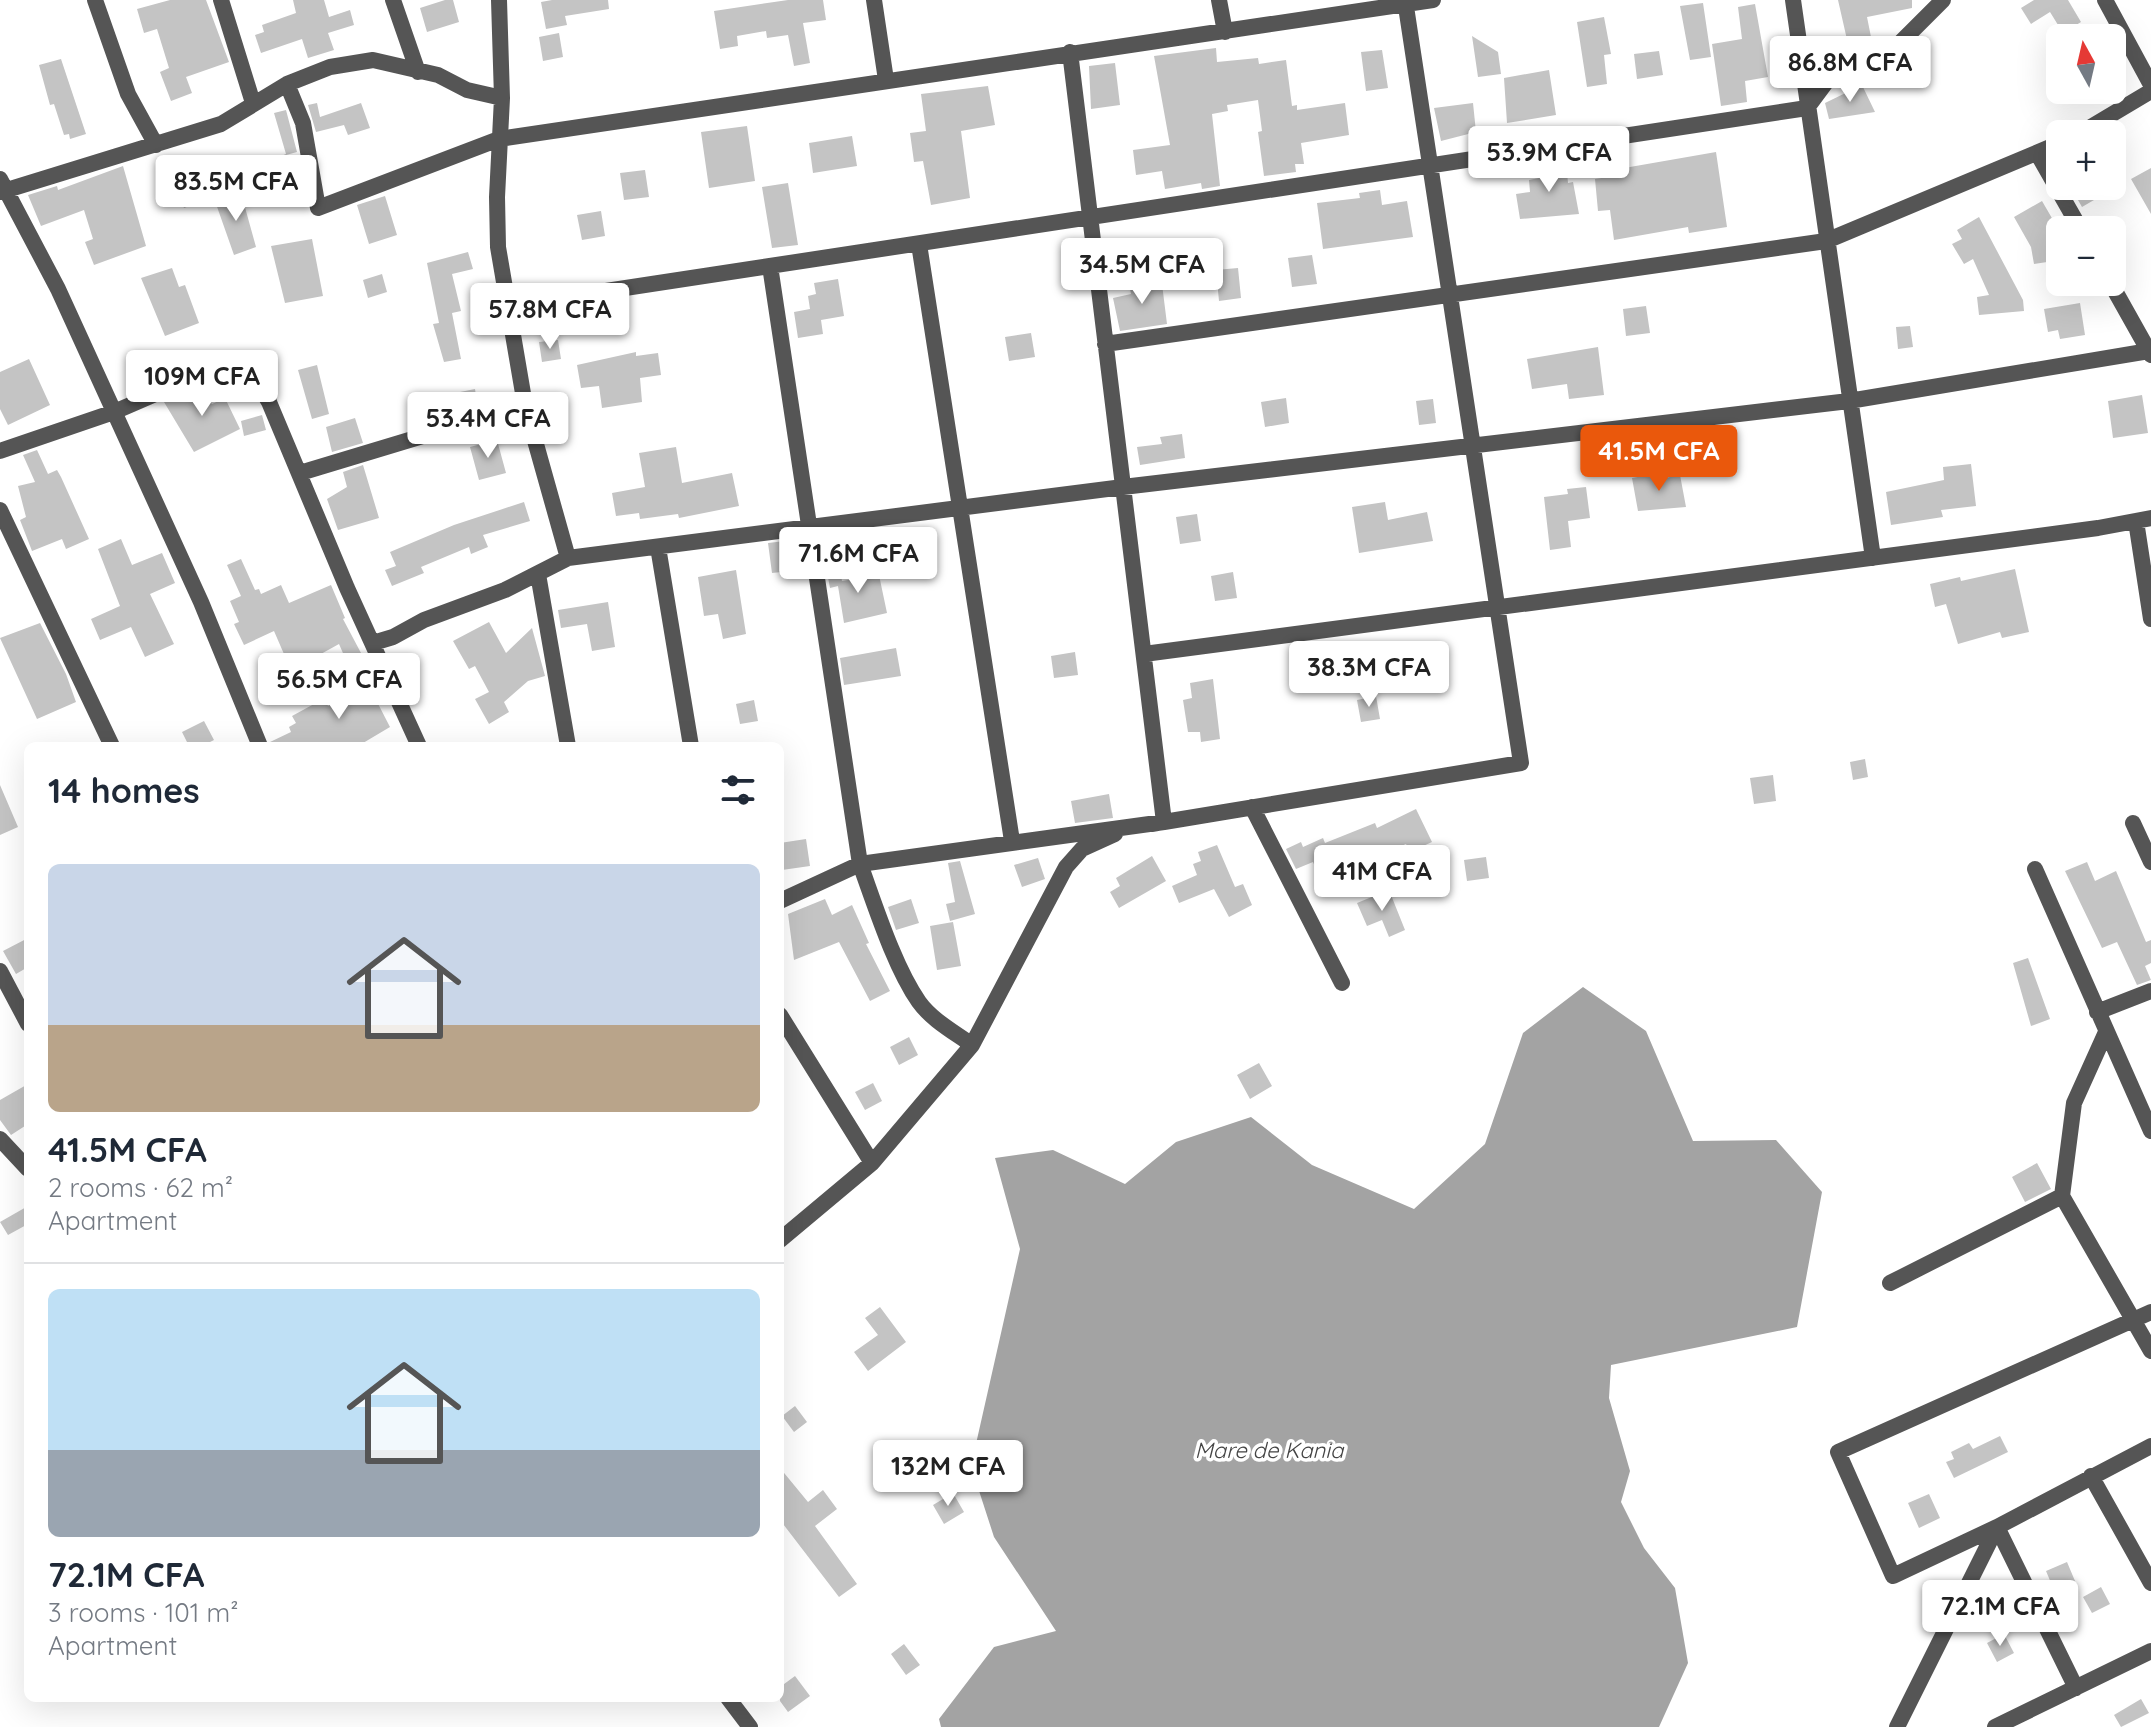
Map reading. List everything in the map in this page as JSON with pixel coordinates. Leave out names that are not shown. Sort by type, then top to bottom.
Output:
[{"type":"street","points":[[95,0],[128,94],[156,145]]},
{"type":"street","points":[[221,0],[253,103]]},
{"type":"street","points":[[393,0],[418,72]]},
{"type":"street","points":[[499,0],[502,98],[498,247],[525,405],[568,558]]},
{"type":"street","points":[[874,0],[886,80]]},
{"type":"street","points":[[1219,0],[1225,32]]},
{"type":"street","points":[[287,84],[303,123],[318,208],[499,139],[1433,0]]},
{"type":"street","points":[[1793,0],[1873,558]]},
{"type":"street","points":[[507,306],[1807,108],[1827,81],[1894,49],[1943,0]]},
{"type":"street","points":[[2101,120],[2151,88],[2105,0]]},
{"type":"street","points":[[784,899],[860,864],[1164,822],[1521,763],[1405,2]]},
{"type":"street","points":[[1070,52],[1164,822]]},
{"type":"street","points":[[258,742],[201,602],[58,289],[2,187],[221,124],[287,84],[330,67],[373,60],[438,75],[467,90],[502,98]]},
{"type":"street","points":[[1105,344],[1826,241],[2046,149]]},
{"type":"street","points":[[2037,153],[2073,216]]},
{"type":"street","points":[[919,244],[1012,841]]},
{"type":"street","points":[[770,266],[860,864],[886,933],[919,1002],[972,1045]]},
{"type":"street","points":[[373,643],[538,574],[568,558],[1123,487],[1849,401],[2150,353],[2118,296]]},
{"type":"street","points":[[0,451],[114,412],[220,366],[242,364],[254,373],[417,742]]},
{"type":"street","points":[[300,473],[525,405]]},
{"type":"street","points":[[0,510],[110,742]]},
{"type":"street","points":[[1144,654],[2144,520],[2151,619]]},
{"type":"street","points":[[658,547],[690,742]]},
{"type":"street","points":[[538,574],[567,742]]},
{"type":"street","points":[[1252,807],[1342,983]]},
{"type":"street","points":[[784,1237],[872,1163],[972,1045],[1058,879],[1074,856],[1110,835],[1164,822]]},
{"type":"street","points":[[2133,823],[2151,862]]},
{"type":"street","points":[[2035,869],[2151,1131]]},
{"type":"street","points":[[0,971],[24,1016]]},
{"type":"street","points":[[2097,1012],[2151,991]]},
{"type":"street","points":[[784,1021],[872,1163]]},
{"type":"street","points":[[2106,1032],[2074,1103],[2062,1196],[2151,1351]]},
{"type":"street","points":[[0,1139],[24,1165]]},
{"type":"street","points":[[1890,1283],[2062,1196]]},
{"type":"street","points":[[2151,1312],[1838,1452],[1893,1576],[1997,1527],[2151,1446]]},
{"type":"street","points":[[2091,1476],[2151,1583]]},
{"type":"street","points":[[1997,1527],[2076,1688]]},
{"type":"street","points":[[1897,1727],[1997,1527]]},
{"type":"street","points":[[1995,1727],[2151,1651]]},
{"type":"street","points":[[731,1702],[750,1727]]},
{"type":"water","name":"Mare de Kania","points":[[1583,987],[1646,1031],[1693,1141],[1776,1140],[1822,1192],[1797,1327],[1611,1365],[1609,1398],[1630,1471],[1621,1502],[1644,1548],[1675,1588],[1688,1663],[1659,1727],[941,1727],[939,1719],[994,1647],[1056,1631],[994,1537],[971,1466],[1020,1249],[995,1158],[1053,1150],[1125,1184],[1176,1142],[1251,1117],[1312,1165],[1414,1209],[1485,1144],[1523,1033]]},
{"type":"building","points":[[170,0],[206,0],[229,62],[186,77],[192,93],[171,101],[160,72],[169,68],[157,29],[144,33],[137,9]]},
{"type":"building","points":[[293,0],[324,0],[329,17],[350,10],[354,25],[328,33],[334,50],[308,58],[302,39],[261,53],[255,35],[264,32],[262,25],[296,13]]},
{"type":"building","points":[[453,0],[459,22],[427,32],[420,8]]},
{"type":"building","points":[[608,0],[609,9],[565,16],[567,25],[546,29],[541,2]]},
{"type":"building","points":[[788,0],[823,0],[826,20],[803,23],[810,63],[794,66],[788,35],[767,38],[766,31],[737,36],[738,46],[720,49],[714,11]]},
{"type":"building","points":[[1838,0],[1912,0],[1912,8],[1867,17],[1873,47],[1862,52],[1857,42],[1848,44]]},
{"type":"building","points":[[2034,0],[2068,0],[2081,22],[2057,24],[2050,12],[2031,24],[2021,8]]},
{"type":"building","points":[[1703,3],[1711,57],[1690,60],[1680,6]]},
{"type":"building","points":[[1755,4],[1768,77],[1745,81],[1747,102],[1721,106],[1712,44],[1742,39],[1738,7]]},
{"type":"building","points":[[1604,17],[1611,54],[1604,55],[1607,84],[1587,87],[1577,22]]},
{"type":"building","points":[[559,33],[563,57],[543,61],[539,37]]},
{"type":"building","points":[[1472,36],[1498,52],[1501,74],[1478,77]]},
{"type":"building","points":[[1216,48],[1217,62],[1258,58],[1259,64],[1286,60],[1292,106],[1297,105],[1297,110],[1345,103],[1349,135],[1301,143],[1304,164],[1295,164],[1296,172],[1264,176],[1258,132],[1262,131],[1258,100],[1227,105],[1228,111],[1212,114],[1220,186],[1202,189],[1201,183],[1165,189],[1162,171],[1136,175],[1133,150],[1170,145],[1154,56]]},
{"type":"building","points":[[1382,50],[1388,88],[1366,91],[1361,52]]},
{"type":"building","points":[[1659,51],[1663,75],[1637,79],[1634,54]]},
{"type":"building","points":[[61,59],[86,134],[70,139],[69,134],[64,135],[54,104],[50,105],[39,65]]},
{"type":"building","points":[[1115,63],[1120,105],[1091,109],[1089,66]]},
{"type":"building","points":[[1549,70],[1556,115],[1507,123],[1504,78]]},
{"type":"building","points":[[1862,85],[1875,112],[1829,119],[1825,103]]},
{"type":"building","points":[[988,86],[995,125],[961,131],[970,198],[931,205],[923,161],[914,162],[910,133],[926,131],[921,94]]},
{"type":"building","points":[[317,103],[320,117],[361,103],[370,128],[348,135],[344,125],[316,132],[308,105]]},
{"type":"building","points":[[1473,103],[1476,132],[1441,141],[1434,108]]},
{"type":"building","points":[[286,110],[297,152],[286,155],[292,171],[273,178],[267,162],[286,154],[274,113]]},
{"type":"building","points":[[747,126],[755,181],[709,188],[701,132]]},
{"type":"building","points":[[852,136],[857,166],[813,173],[809,143]]},
{"type":"building","points":[[1716,152],[1727,227],[1689,233],[1688,227],[1614,240],[1610,210],[1598,211],[1595,179],[1608,177],[1607,171]]},
{"type":"building","points":[[1566,161],[1568,183],[1573,182],[1579,214],[1520,219],[1516,194],[1530,192],[1529,180],[1539,178],[1537,165]]},
{"type":"building","points":[[123,166],[146,246],[94,265],[85,242],[93,239],[84,210],[41,226],[28,195],[57,186],[58,190]]},
{"type":"building","points":[[193,167],[206,200],[184,208],[171,176]]},
{"type":"building","points":[[2151,168],[2151,214],[2131,179]]},
{"type":"building","points":[[645,170],[649,197],[624,200],[620,173]]},
{"type":"building","points":[[788,183],[798,245],[772,248],[762,187]]},
{"type":"building","points":[[1380,190],[1382,205],[1407,201],[1413,237],[1323,249],[1317,203],[1360,198],[1359,193]]},
{"type":"building","points":[[241,193],[256,247],[234,255],[215,201]]},
{"type":"building","points":[[385,196],[397,235],[369,244],[357,205]]},
{"type":"building","points":[[2078,200],[2094,200],[2082,207]]},
{"type":"building","points":[[2042,201],[2051,216],[2046,216],[2046,262],[2034,264],[2031,247],[2014,217]]},
{"type":"building","points":[[601,211],[605,236],[582,240],[577,215]]},
{"type":"building","points":[[1979,217],[2023,300],[2024,311],[1979,315],[1977,297],[1989,295],[1973,259],[1964,264],[1952,244],[1962,239],[1957,230]]},
{"type":"building","points":[[312,239],[323,296],[285,303],[271,246]]},
{"type":"building","points":[[468,252],[473,269],[452,274],[461,311],[452,313],[461,359],[444,362],[433,324],[439,323],[427,263]]},
{"type":"building","points":[[1312,255],[1317,284],[1292,287],[1288,258]]},
{"type":"building","points":[[172,268],[179,287],[185,285],[199,323],[165,336],[141,278]]},
{"type":"building","points":[[1238,268],[1241,298],[1219,301],[1216,270]]},
{"type":"building","points":[[382,274],[387,292],[368,298],[363,280]]},
{"type":"building","points":[[1161,276],[1167,324],[1120,331],[1113,298],[1131,294],[1130,289],[1139,288],[1138,279]]},
{"type":"building","points":[[838,279],[844,316],[821,320],[823,334],[798,338],[794,312],[810,309],[808,296],[816,294],[814,283]]},
{"type":"building","points":[[2080,303],[2085,335],[2060,339],[2058,330],[2048,332],[2044,309]]},
{"type":"building","points":[[1646,306],[1650,333],[1626,336],[1623,309]]},
{"type":"building","points":[[1910,326],[1913,347],[1898,349],[1896,327]]},
{"type":"building","points":[[1031,333],[1035,357],[1009,361],[1005,337]]},
{"type":"building","points":[[558,340],[561,359],[542,362],[539,342]]},
{"type":"building","points":[[1598,347],[1604,395],[1569,399],[1567,384],[1532,389],[1527,359]]},
{"type":"building","points":[[636,352],[636,356],[658,353],[661,375],[640,378],[642,402],[602,408],[599,386],[581,388],[577,365]]},
{"type":"building","points":[[29,359],[50,405],[8,425],[0,409],[0,372]]},
{"type":"building","points":[[317,365],[329,414],[312,419],[298,370]]},
{"type":"building","points":[[198,387],[212,404],[225,398],[240,429],[194,452],[164,402]]},
{"type":"building","points":[[475,389],[478,408],[459,414],[455,393]]},
{"type":"building","points":[[2142,395],[2148,433],[2113,438],[2108,401]]},
{"type":"building","points":[[1286,398],[1289,423],[1265,427],[1261,402]]},
{"type":"building","points":[[1433,399],[1436,423],[1419,425],[1416,401]]},
{"type":"building","points":[[262,415],[266,430],[244,436],[241,421]]},
{"type":"building","points":[[355,418],[363,443],[332,452],[326,427]]},
{"type":"building","points":[[1182,434],[1185,458],[1140,465],[1137,447],[1162,444],[1160,437]]},
{"type":"building","points":[[497,440],[506,473],[479,480],[470,447]]},
{"type":"building","points":[[676,447],[682,483],[732,473],[739,506],[679,518],[678,514],[640,519],[639,513],[616,516],[612,493],[645,487],[639,453]]},
{"type":"building","points":[[37,450],[48,474],[57,470],[89,539],[66,549],[62,539],[32,551],[20,520],[26,517],[18,486],[35,482],[23,455]]},
{"type":"building","points":[[1971,464],[1976,506],[1941,510],[1943,517],[1891,525],[1886,492],[1944,480],[1943,467]]},
{"type":"building","points":[[363,465],[379,518],[338,530],[327,499],[347,487],[343,472]]},
{"type":"building","points":[[1655,474],[1656,480],[1680,475],[1686,507],[1638,511],[1632,478]]},
{"type":"building","points":[[1586,487],[1590,518],[1568,521],[1571,547],[1550,550],[1544,497],[1568,494],[1567,489]]},
{"type":"building","points":[[524,502],[530,521],[483,535],[488,547],[471,554],[469,547],[421,567],[424,573],[392,586],[385,570],[396,566],[390,552],[454,525]]},
{"type":"building","points":[[1385,502],[1388,520],[1427,512],[1433,541],[1359,553],[1352,507]]},
{"type":"building","points":[[1197,514],[1201,541],[1180,544],[1176,517]]},
{"type":"building","points":[[121,539],[132,565],[162,553],[175,583],[150,594],[174,644],[145,657],[131,627],[100,640],[91,619],[120,606],[98,549]]},
{"type":"building","points":[[785,541],[791,571],[772,573],[768,543]]},
{"type":"building","points":[[241,559],[255,590],[259,589],[261,594],[281,585],[289,603],[331,585],[343,619],[361,653],[346,660],[339,644],[310,660],[315,673],[277,690],[275,685],[270,687],[263,672],[287,661],[274,631],[244,645],[234,624],[239,622],[230,601],[241,596],[227,565]]},
{"type":"building","points":[[839,565],[842,581],[879,575],[887,613],[844,623],[838,586],[830,588],[826,567]]},
{"type":"building","points":[[2015,569],[2029,632],[2002,638],[2000,632],[1958,644],[1946,604],[1935,607],[1930,584],[1960,577],[1961,581]]},
{"type":"building","points":[[736,570],[746,634],[723,639],[718,614],[704,616],[698,577]]},
{"type":"building","points":[[1233,572],[1237,598],[1215,601],[1211,576]]},
{"type":"building","points":[[608,602],[615,647],[592,651],[587,624],[561,628],[558,610]]},
{"type":"building","points":[[489,622],[506,653],[532,628],[545,676],[528,681],[504,702],[509,712],[489,724],[475,699],[489,692],[475,666],[469,669],[453,641]]},
{"type":"building","points":[[40,623],[66,674],[76,702],[37,719],[0,638]]},
{"type":"building","points":[[896,648],[901,676],[844,685],[840,658]]},
{"type":"building","points":[[1075,652],[1078,675],[1054,678],[1051,656]]},
{"type":"building","points":[[371,674],[379,694],[374,696],[390,727],[365,742],[270,742],[291,732],[289,727],[296,723],[292,716],[325,698],[328,706],[361,689],[357,681]]},
{"type":"building","points":[[1213,679],[1220,739],[1201,742],[1200,732],[1188,732],[1183,700],[1192,698],[1190,683]]},
{"type":"building","points":[[1376,696],[1380,719],[1361,722],[1357,700]]},
{"type":"building","points":[[754,700],[758,721],[740,724],[736,704]]},
{"type":"building","points":[[204,721],[214,740],[187,742],[182,732]]},
{"type":"building","points":[[1865,759],[1868,777],[1853,780],[1850,762]]},
{"type":"building","points":[[1773,775],[1776,801],[1754,804],[1750,778]]},
{"type":"building","points":[[0,785],[18,827],[0,835]]},
{"type":"building","points":[[1109,794],[1113,818],[1075,823],[1071,801]]},
{"type":"building","points":[[1416,809],[1432,842],[1410,852],[1406,844],[1375,857],[1372,848],[1337,862],[1344,878],[1324,887],[1313,862],[1296,869],[1286,849],[1301,842],[1303,847],[1323,838],[1325,843],[1375,823],[1377,828]]},
{"type":"building","points":[[806,839],[810,866],[784,870],[784,842]]},
{"type":"building","points":[[1217,845],[1235,887],[1243,884],[1252,905],[1229,917],[1214,889],[1179,903],[1172,886],[1197,875],[1193,864],[1201,861],[1198,852]]},
{"type":"building","points":[[1152,856],[1166,881],[1119,908],[1110,892],[1120,886],[1116,878]]},
{"type":"building","points":[[1486,857],[1489,878],[1467,881],[1464,860]]},
{"type":"building","points":[[1038,858],[1045,879],[1022,887],[1014,865]]},
{"type":"building","points":[[960,861],[975,914],[950,921],[946,904],[955,902],[948,863]]},
{"type":"building","points":[[2087,862],[2095,881],[2116,871],[2146,942],[2151,940],[2151,963],[2145,966],[2151,980],[2137,985],[2117,942],[2102,948],[2065,871]]},
{"type":"building","points":[[1389,890],[1405,930],[1389,937],[1382,920],[1367,926],[1357,903]]},
{"type":"building","points":[[825,899],[832,915],[852,905],[869,943],[866,944],[890,991],[870,1001],[839,942],[794,960],[788,914]]},
{"type":"building","points":[[911,899],[919,923],[896,930],[888,907]]},
{"type":"building","points":[[953,922],[961,966],[937,970],[930,926]]},
{"type":"building","points":[[24,940],[24,969],[16,974],[3,951]]},
{"type":"building","points":[[2028,958],[2050,1019],[2031,1026],[2013,963]]},
{"type":"building","points":[[909,1037],[918,1055],[899,1065],[890,1047]]},
{"type":"building","points":[[1259,1063],[1272,1086],[1250,1099],[1237,1075]]},
{"type":"building","points":[[873,1083],[882,1101],[865,1110],[855,1092]]},
{"type":"building","points":[[24,1086],[24,1127],[11,1135],[0,1120],[0,1100]]},
{"type":"building","points":[[2037,1163],[2051,1189],[2025,1202],[2012,1177]]},
{"type":"building","points":[[24,1208],[24,1226],[8,1235],[0,1222]]},
{"type":"building","points":[[880,1307],[906,1342],[868,1371],[854,1352],[878,1335],[865,1318]]},
{"type":"building","points":[[795,1406],[807,1422],[794,1432],[784,1414]]},
{"type":"building","points":[[2000,1436],[2008,1452],[1954,1478],[1946,1462],[1954,1459],[1951,1452],[1969,1443],[1973,1449]]},
{"type":"building","points":[[784,1473],[808,1502],[823,1490],[837,1509],[815,1526],[857,1584],[839,1597],[784,1525]]},
{"type":"building","points":[[953,1493],[964,1512],[944,1524],[933,1505]]},
{"type":"building","points":[[1929,1494],[1940,1518],[1919,1528],[1908,1503]]},
{"type":"building","points":[[2067,1562],[2075,1581],[2054,1590],[2046,1571]]},
{"type":"building","points":[[2101,1587],[2110,1604],[2092,1613],[2083,1597]]},
{"type":"building","points":[[2004,1634],[2014,1653],[1997,1662],[1987,1643]]},
{"type":"building","points":[[904,1644],[920,1665],[906,1675],[891,1654]]},
{"type":"building","points":[[795,1676],[810,1696],[788,1712],[781,1702],[784,1702],[784,1684]]},
{"type":"building","points":[[2141,1699],[2149,1713],[2121,1727],[2114,1715]]}]
